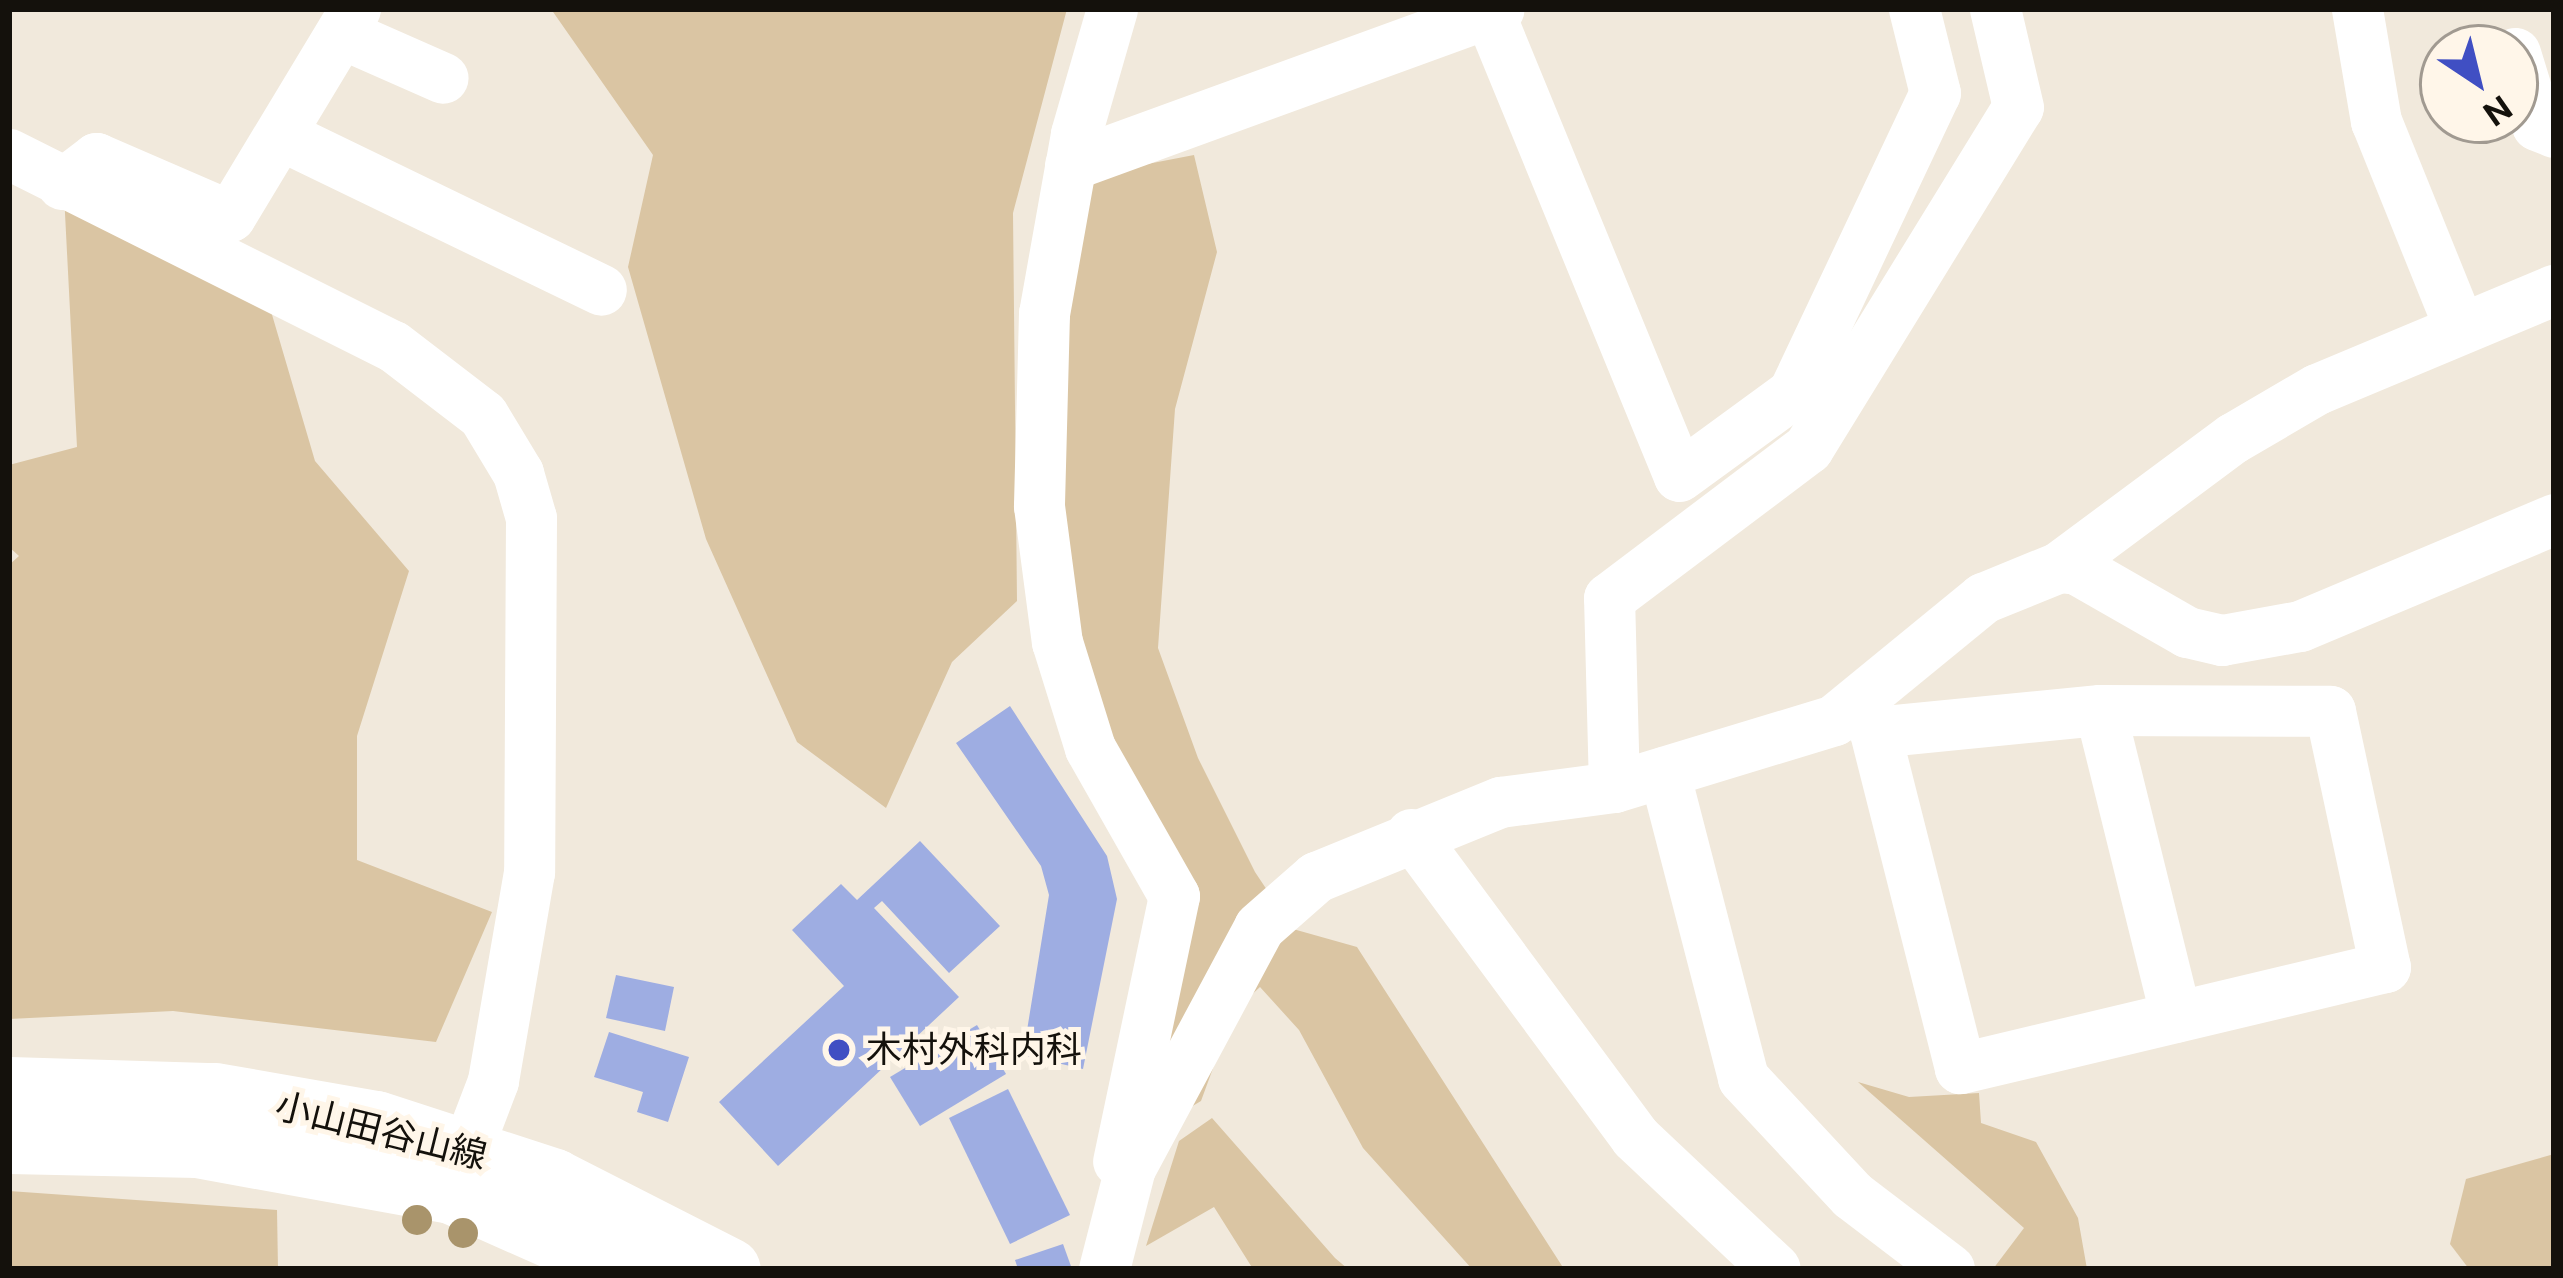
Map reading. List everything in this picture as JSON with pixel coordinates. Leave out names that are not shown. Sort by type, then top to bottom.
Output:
[{"type":"main road","name":"小山田谷山線","points":[[9,1088],[574,1189],[729,1269]]},
{"type":"main road","name":"小山田谷山線","points":[[9,1142],[206,1120]]},
{"type":"main road","name":"小山田谷山線","points":[[458,1170],[625,1269]]},
{"type":"street","points":[[1104,1269],[1124,1111],[1174,896],[1090,748],[1057,641],[1040,506],[1044,313],[1070,165],[1112,9]]},
{"type":"street","points":[[1070,165],[1494,11],[1679,476],[1793,393],[1935,93],[1914,9]]},
{"type":"street","points":[[1614,787],[1610,598],[1808,448],[2018,107],[1995,9]]},
{"type":"street","points":[[2357,9],[2376,122],[2459,326]]},
{"type":"street","points":[[62,184],[96,158],[230,216],[283,136],[348,21],[442,78]]},
{"type":"street","points":[[283,136],[601,290]]},
{"type":"street","points":[[9,154],[430,369],[483,415],[518,473],[532,518],[529,872],[498,1061],[458,1170]]},
{"type":"street","points":[[1855,726],[1983,598],[2059,566],[2233,438],[2317,389],[2554,290]]},
{"type":"street","points":[[2059,566],[2187,632],[2222,640],[2300,626],[2554,519]]},
{"type":"street","points":[[1104,1269],[1130,1168],[1258,927],[1316,878],[1411,834],[1500,802],[1614,787],[1855,726],[2100,710],[2330,711],[2386,967],[1960,1067],[1855,726]]},
{"type":"street","points":[[2100,710],[2176,1017]]},
{"type":"street","points":[[1664,772],[1743,1078],[1852,1196],[1949,1269]]},
{"type":"street","points":[[1411,834],[1635,1138],[1775,1269]]},
{"type":"shaded area","points":[[551,9],[1067,9],[1013,213],[1017,601],[952,662],[886,808],[797,742],[706,539],[628,267],[653,155]]},
{"type":"shaded area","points":[[1194,155],[1217,252],[1175,409],[1158,648],[1198,758],[1255,872],[1293,929],[1357,947],[1564,1269],[1472,1269],[1363,1148],[1299,1030],[1260,987],[1234,1011],[1201,1101],[1142,1136],[1191,883],[1043,675],[1080,177]]},
{"type":"shaded area","points":[[64,194],[268,301],[315,461],[409,571],[357,736],[357,860],[492,912],[436,1042],[173,1011],[9,1019],[9,565],[19,556],[9,547],[9,465],[77,447]]},
{"type":"shaded area","points":[[1858,1082],[1909,1097],[1979,1093],[1981,1123],[2036,1142],[2078,1218],[2087,1269],[1993,1269],[2024,1228]]},
{"type":"shaded area","points":[[1212,1118],[1348,1269],[1253,1269],[1214,1207],[1146,1246],[1179,1141]]},
{"type":"shaded area","points":[[2554,1154],[2554,1269],[2469,1269],[2450,1244],[2466,1179]]},
{"type":"shaded area","points":[[9,1191],[277,1210],[278,1269],[9,1269]]},
{"type":"building","points":[[1010,706],[1107,856],[1117,899],[1083,1069],[1023,1055],[1049,895],[1041,866],[956,743]]},
{"type":"building","name":"木村外科内科","points":[[920,841],[1000,926],[949,973],[882,901],[874,908],[959,997],[778,1166],[719,1102],[844,986],[792,930],[841,884],[857,900]]},
{"type":"building","points":[[616,975],[674,987],[665,1031],[606,1018]]},
{"type":"building","points":[[977,1025],[1006,1074],[920,1126],[890,1077]]},
{"type":"building","points":[[609,1032],[689,1057],[668,1122],[637,1112],[643,1092],[594,1077]]},
{"type":"building","points":[[1008,1089],[1070,1215],[1010,1244],[949,1118]]},
{"type":"building","points":[[1063,1244],[1072,1269],[1018,1269],[1015,1260]]},
{"type":"place","name":"木村外科内科","points":[[839,1050]]}]
